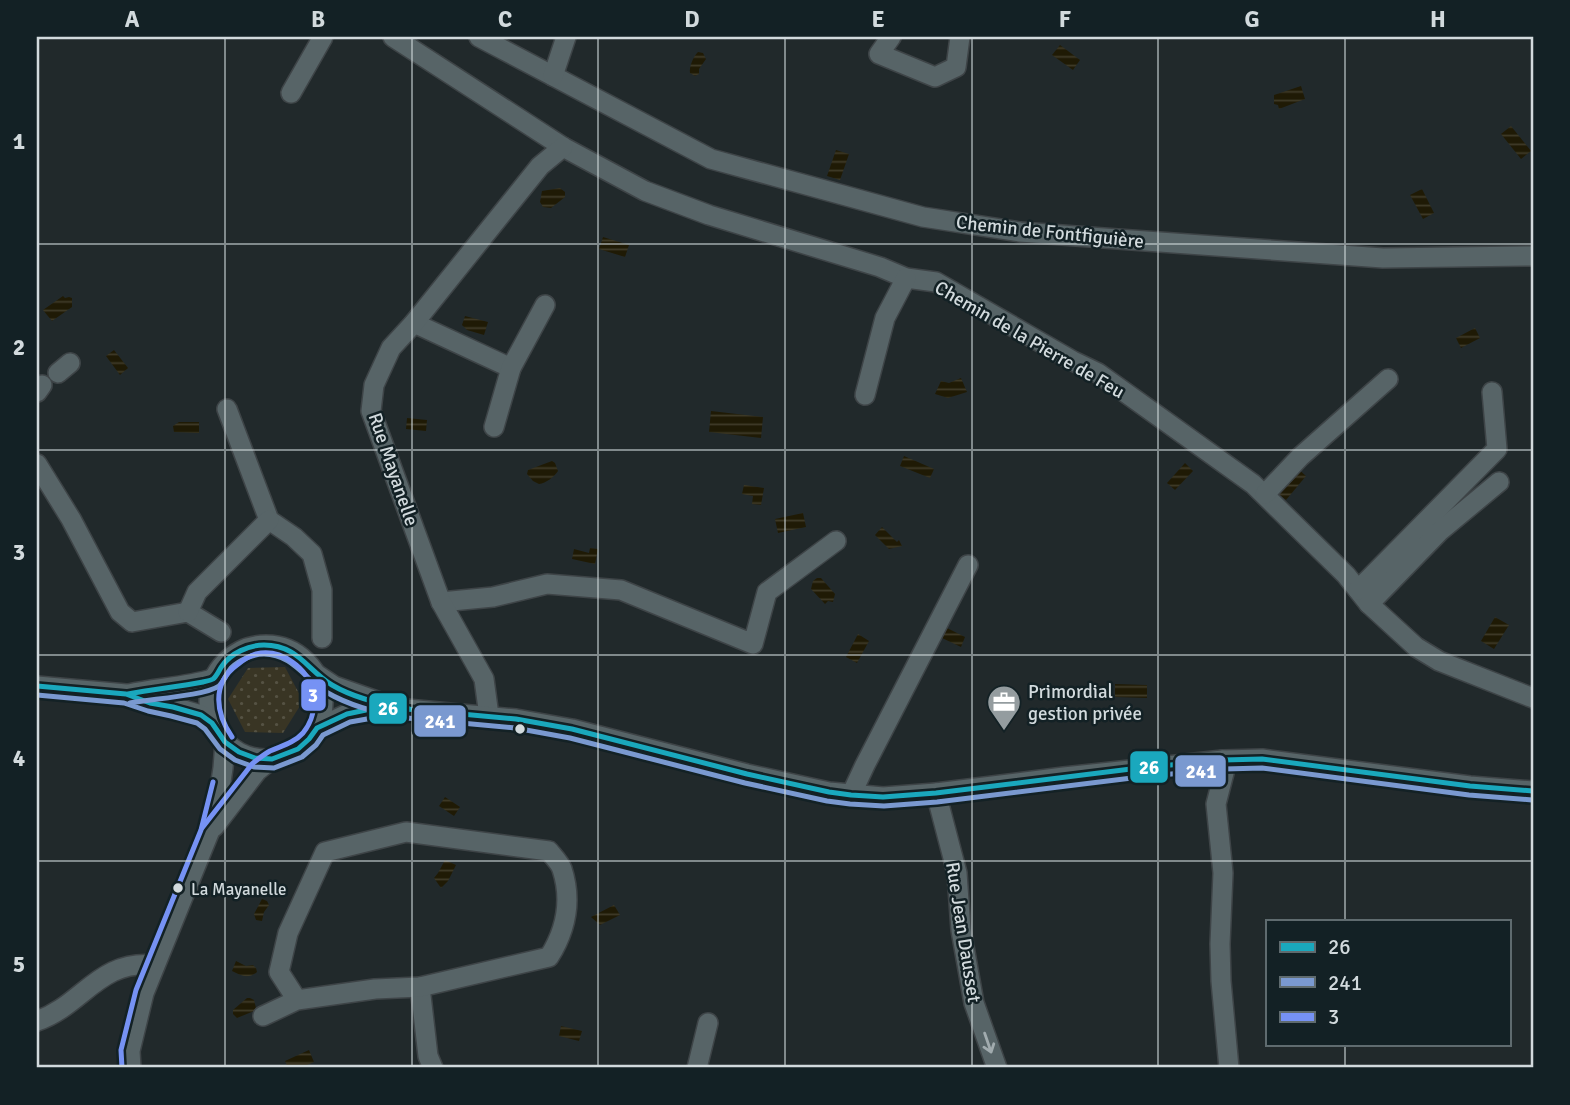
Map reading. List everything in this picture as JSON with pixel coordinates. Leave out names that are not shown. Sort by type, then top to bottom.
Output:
[{"type":"street","points":[[291,93],[323,37]]},
{"type":"street","name":"Chemin de la Pierre de Feu","points":[[393,37],[563,147],[645,191],[709,215],[880,267],[906,278],[936,282],[1098,373],[1265,494],[1416,647],[1439,661],[1533,698]]},
{"type":"street","name":"Chemin de Fontfiguière","points":[[479,37],[711,159],[923,217],[1020,232],[1383,258],[1533,256]]},
{"type":"street","points":[[553,76],[566,37]]},
{"type":"street","points":[[891,37],[879,54],[935,77],[957,67],[960,37]]},
{"type":"street","name":"Rue Mayanelle","points":[[489,716],[484,678],[441,602],[371,411],[374,385],[391,348],[540,166],[563,147]]},
{"type":"street","points":[[865,395],[885,318],[906,278]]},
{"type":"street","points":[[494,426],[511,368],[545,305]]},
{"type":"street","points":[[414,323],[511,368]]},
{"type":"street","points":[[1265,494],[1300,457],[1388,379]]},
{"type":"street","points":[[1364,597],[1497,449],[1493,391]]},
{"type":"street","points":[[227,409],[269,520],[313,554],[322,590],[322,638]]},
{"type":"street","points":[[37,464],[71,519],[120,612],[132,622],[188,612],[251,647]]},
{"type":"street","points":[[1364,597],[1499,482]]},
{"type":"street","points":[[188,612],[197,592],[269,520]]},
{"type":"street","points":[[441,602],[493,597],[547,584],[621,590],[753,643],[767,592],[836,541]]},
{"type":"street","points":[[851,795],[968,565]]},
{"type":"street","points":[[221,632],[226,661]]},
{"type":"street","points":[[37,686],[126,694],[150,703],[173,706],[201,715],[212,723],[225,742],[239,752],[255,758],[272,759],[298,749],[309,740],[317,728],[323,701],[316,674],[307,662],[281,646],[251,647],[226,661],[214,679],[208,701],[212,723]]},
{"type":"street","points":[[316,674],[334,686],[396,708]]},
{"type":"street","points":[[126,694],[188,686],[214,679]]},
{"type":"street","points":[[317,728],[347,714],[396,708],[516,719],[572,729],[829,792],[883,797],[1223,760],[1275,760],[1457,785],[1533,790]]},
{"type":"street","points":[[131,1068],[130,1051],[144,993],[209,833],[219,795],[225,742]]},
{"type":"street","points":[[209,833],[257,771],[272,759]]},
{"type":"street","points":[[1223,760],[1224,773],[1216,804],[1223,873],[1221,981],[1229,1068]]},
{"type":"street","name":"Rue Jean Dausset","points":[[936,793],[957,873],[961,930],[974,1003],[997,1068]]},
{"type":"street","points":[[263,1016],[297,1000],[375,989],[420,986],[549,957],[559,940],[568,902],[561,867],[549,851],[406,832],[325,852],[288,933],[279,972],[297,1000]]},
{"type":"street","points":[[37,1039],[44,1019],[103,976],[120,968],[155,965]]},
{"type":"street","points":[[420,986],[428,1056],[433,1068]]},
{"type":"street","points":[[697,1068],[708,1023]]},
{"type":"shaded area","points":[[1060,45],[1080,60],[1073,70],[1052,55]]},
{"type":"shaded area","points":[[698,52],[703,53],[706,59],[699,69],[699,74],[695,76],[690,73],[690,68]]},
{"type":"shaded area","points":[[1301,86],[1305,99],[1279,109],[1278,105],[1274,104],[1274,95]]},
{"type":"shaded area","points":[[1511,126],[1531,151],[1521,159],[1501,134]]},
{"type":"shaded area","points":[[836,150],[849,154],[840,180],[827,176]]},
{"type":"shaded area","points":[[560,188],[565,192],[565,197],[551,208],[543,207],[540,202],[542,191]]},
{"type":"shaded area","points":[[1422,189],[1434,213],[1423,219],[1410,195]]},
{"type":"shaded area","points":[[603,237],[629,245],[625,257],[599,249]]},
{"type":"shaded area","points":[[63,296],[72,298],[72,307],[52,321],[43,310]]},
{"type":"shaded area","points":[[465,316],[488,322],[484,335],[467,330],[462,325]]},
{"type":"shaded area","points":[[1475,328],[1480,338],[1461,348],[1456,338]]},
{"type":"shaded area","points":[[114,350],[128,368],[120,375],[106,356]]},
{"type":"shaded area","points":[[961,378],[967,392],[948,398],[935,394],[941,381],[949,383]]},
{"type":"shaded area","points":[[711,411],[763,417],[761,438],[709,432]]},
{"type":"shaded area","points":[[407,418],[427,420],[426,431],[406,429]]},
{"type":"shaded area","points":[[179,422],[199,422],[199,433],[174,432],[173,426]]},
{"type":"shaded area","points":[[904,456],[934,469],[930,478],[900,466]]},
{"type":"shaded area","points":[[552,461],[558,471],[547,481],[539,484],[527,474],[528,470]]},
{"type":"shaded area","points":[[1185,463],[1193,471],[1175,490],[1167,483]]},
{"type":"shaded area","points":[[1296,467],[1306,476],[1286,500],[1276,492]]},
{"type":"shaded area","points":[[744,485],[764,488],[761,505],[752,504],[753,496],[742,494]]},
{"type":"shaded area","points":[[803,513],[806,527],[778,533],[775,519]]},
{"type":"shaded area","points":[[882,527],[897,542],[899,540],[902,546],[889,549],[875,535]]},
{"type":"shaded area","points":[[590,548],[598,549],[595,564],[572,559],[574,549],[589,553]]},
{"type":"shaded area","points":[[817,578],[821,578],[835,594],[833,602],[828,601],[825,604],[811,589]]},
{"type":"shaded area","points":[[1495,617],[1509,625],[1494,649],[1481,641]]},
{"type":"shaded area","points":[[947,628],[965,637],[961,647],[942,638]]},
{"type":"shaded area","points":[[858,634],[869,641],[857,663],[846,657]]},
{"type":"shaded area","points":[[285,667],[303,701],[283,733],[245,732],[228,699],[248,668]]},
{"type":"shaded area","points":[[1115,684],[1147,685],[1147,698],[1115,697]]},
{"type":"shaded area","points":[[445,797],[460,807],[454,816],[439,806]]},
{"type":"shaded area","points":[[445,860],[456,865],[441,888],[434,878]]},
{"type":"shaded area","points":[[262,899],[269,905],[262,921],[256,920],[254,914]]},
{"type":"shaded area","points":[[614,905],[620,915],[600,925],[591,917]]},
{"type":"shaded area","points":[[236,961],[246,966],[253,965],[257,972],[247,976],[232,971]]},
{"type":"shaded area","points":[[247,998],[254,1000],[256,1008],[237,1018],[233,1010]]},
{"type":"shaded area","points":[[561,1026],[582,1031],[579,1041],[559,1036]]},
{"type":"shaded area","points":[[309,1050],[314,1062],[300,1068],[288,1068],[285,1061]]},
{"type":"transit line","name":"26","points":[[128,694],[213,679],[226,661],[235,654],[246,648],[264,645],[276,646],[294,654],[323,679],[350,694],[409,709]]},
{"type":"transit line","name":"3","points":[[202,828],[252,764],[270,751],[296,739],[306,729],[314,703],[306,675],[292,662],[275,654],[256,654],[239,663],[223,681],[219,700],[222,719],[232,737]]},
{"type":"transit line","name":"241","points":[[130,703],[190,695],[212,689],[219,686],[238,662],[264,654],[283,658],[318,687],[345,701],[377,712],[408,718]]},
{"type":"transit line","name":"26","points":[[37,686],[126,694],[150,703],[201,715],[212,723],[225,742],[239,752],[255,758],[272,759],[298,749],[317,728],[347,714],[396,708],[516,719],[572,729],[747,774],[851,795],[883,797],[936,793],[1139,768],[1262,759],[1470,786],[1533,791]]},
{"type":"transit line","name":"241","points":[[37,695],[124,703],[197,723],[220,749],[235,760],[254,767],[274,768],[302,757],[323,735],[350,722],[396,717],[515,728],[570,738],[745,783],[850,804],[884,806],[937,802],[1140,777],[1262,768],[1469,795],[1532,800]]},
{"type":"transit line","name":"3","points":[[122,1068],[121,1050],[136,990],[201,830],[213,782]]},
{"type":"place","name":"Primordial gestion privée","points":[[1004,732]]},
{"type":"place","name":"La Mayanelle","points":[[178,888]]}]
